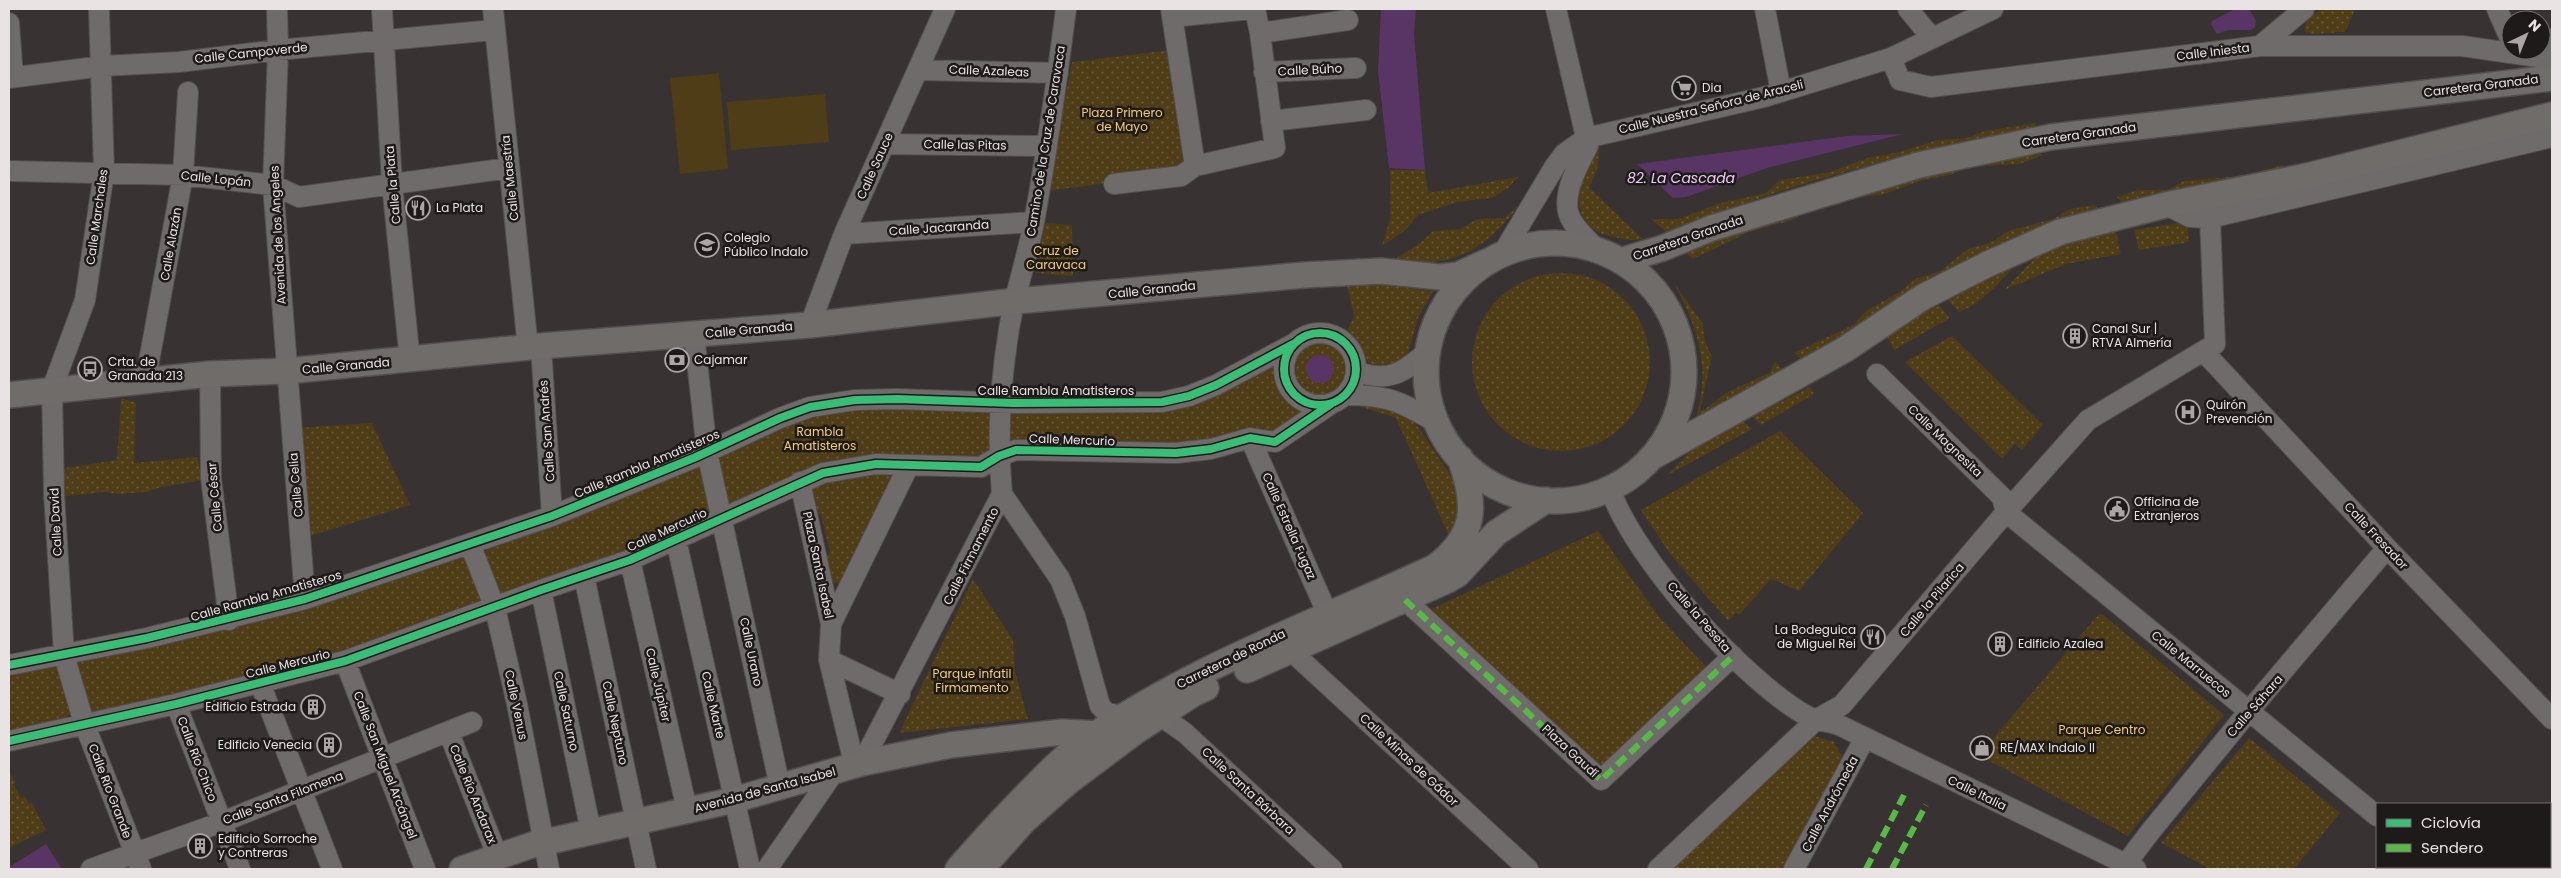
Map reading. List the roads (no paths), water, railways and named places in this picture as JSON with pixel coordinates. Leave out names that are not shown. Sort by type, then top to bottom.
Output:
[{"type":"main road","name":"Carretera Granada","points":[[1620,261],[1663,248],[1712,228],[1919,164],[2051,137],[2552,78]]},
{"type":"main road","points":[[1652,457],[1666,438],[1681,402],[1684,364],[1681,344],[1671,317],[1656,292],[1643,278],[1620,261],[1598,251],[1575,244],[1556,243],[1536,244],[1495,258],[1468,276],[1443,306],[1435,323],[1428,351],[1426,380],[1429,399],[1437,423],[1460,458],[1474,472],[1498,487],[1516,495],[1546,500],[1573,500],[1610,489],[1627,479],[1652,457],[1844,350],[1923,297],[1988,264],[2060,232],[2166,205],[2307,176],[2552,114]]},
{"type":"main road","name":"Calle Granada","points":[[9,395],[210,374],[287,371],[410,361],[534,347],[810,325],[1016,301],[1363,271],[1440,277],[1458,275],[1495,258]]},
{"type":"main road","name":"Carretera de Ronda","points":[[981,869],[1024,822],[1125,727],[1146,701],[1435,567],[1457,548],[1470,522],[1472,504],[1460,458]]},
{"type":"main road","name":"Carretera de Ronda","points":[[958,869],[996,824],[1083,737],[1161,716],[1193,694],[1405,600],[1458,574],[1496,533],[1546,500]]},
{"type":"main road","name":"Avenida de Santa Isabel","points":[[462,869],[497,856],[543,843],[734,800],[851,767],[952,745],[1083,737]]},
{"type":"street","name":"Calle Marchales","points":[[52,389],[85,300],[104,172],[103,66],[99,9]]},
{"type":"street","name":"Avenida de los Angeles","points":[[277,9],[278,50],[273,186],[287,371]]},
{"type":"street","name":"Calle la Plata","points":[[382,9],[392,184],[410,361]]},
{"type":"street","name":"Calle Maestría","points":[[493,9],[509,168],[534,347]]},
{"type":"street","name":"Calle Sauce","points":[[810,325],[844,234],[945,9]]},
{"type":"street","name":"Camino de la Cruz de Caravaca","points":[[1016,301],[1034,222],[1058,73],[1066,9]]},
{"type":"street","points":[[1195,166],[1172,13],[1251,9]]},
{"type":"street","points":[[1114,184],[1180,176],[1195,166],[1275,148],[1260,34],[1254,9]]},
{"type":"street","points":[[1556,9],[1588,146],[1572,175],[1568,198],[1570,220],[1598,251]]},
{"type":"street","points":[[1765,9],[1781,92]]},
{"type":"street","points":[[1908,9],[1931,37]]},
{"type":"street","name":"Calle Nuestra Señora de Araceli","points":[[1495,258],[1564,154],[1586,138],[1781,92],[1891,58],[1953,27],[1968,9]]},
{"type":"street","points":[[1953,27],[1992,9]]},
{"type":"street","points":[[2260,46],[2304,9]]},
{"type":"street","points":[[1260,34],[1348,20]]},
{"type":"street","points":[[9,23],[11,78]]},
{"type":"street","name":"Calle Campoverde","points":[[11,78],[103,66],[179,62],[278,50],[494,30]]},
{"type":"street","points":[[2462,46],[2501,42]]},
{"type":"street","name":"Calle Iniesta","points":[[1891,58],[1900,80],[1931,87],[2260,46],[2462,46],[2552,59]]},
{"type":"street","name":"Calle Búho","points":[[1264,72],[1356,68]]},
{"type":"street","name":"Calle Azaleas","points":[[919,70],[1058,73]]},
{"type":"street","name":"Calle Alazán","points":[[128,383],[147,372],[183,175],[188,92]]},
{"type":"street","points":[[1271,122],[1366,110]]},
{"type":"street","points":[[2166,205],[2190,217],[2210,218],[2552,137]]},
{"type":"street","name":"Calle las Pitas","points":[[885,144],[1045,146]]},
{"type":"street","name":"Calle Lopán","points":[[9,171],[183,175],[273,186],[299,197],[509,168]]},
{"type":"street","points":[[2209,347],[2210,218]]},
{"type":"street","name":"Calle Jacaranda","points":[[844,234],[1034,222]]},
{"type":"street","name":"Calle Firmamento","points":[[767,869],[851,767],[900,694],[1002,494],[999,456],[1000,403],[1009,327],[1016,301]]},
{"type":"street","points":[[1338,399],[1354,382],[1356,372],[1351,350],[1335,336],[1314,333],[1295,343],[1284,362],[1286,383],[1300,399],[1310,404],[1378,395],[1406,404],[1437,423]]},
{"type":"street","name":"Calle Urano","points":[[694,334],[707,452],[780,787]]},
{"type":"street","name":"Calle Rambla Amatisteros","points":[[9,665],[229,620],[304,599],[552,516],[707,452],[780,418],[828,404],[898,399],[1000,403],[1173,400],[1216,385],[1295,343]]},
{"type":"street","name":"Calle San Andrés","points":[[534,347],[552,516]]},
{"type":"street","name":"Calle la Pilarica","points":[[1658,869],[1817,719],[1842,706],[2006,512],[2088,420],[2209,347]]},
{"type":"street","name":"Calle Fresador","points":[[2209,347],[2387,548],[2552,719]]},
{"type":"street","points":[[1356,372],[1380,378],[1394,375],[1410,367],[1428,351]]},
{"type":"street","name":"Calle Celia","points":[[287,371],[304,599]]},
{"type":"street","name":"Calle César","points":[[210,374],[211,478],[229,620]]},
{"type":"street","name":"Calle Magnesita","points":[[1877,374],[2002,497],[2006,512]]},
{"type":"street","name":"Calle David","points":[[52,389],[54,494],[64,655]]},
{"type":"street","name":"Calle Mercurio","points":[[9,741],[176,704],[345,661],[630,560],[823,473],[857,466],[982,467],[999,456],[1016,450],[1176,454],[1211,449],[1250,438],[1270,443],[1279,441],[1338,399]]},
{"type":"street","name":"Calle Estrella Fugaz","points":[[1250,438],[1328,615]]},
{"type":"street","points":[[831,624],[909,465]]},
{"type":"street","name":"Plaza Santa Isabel","points":[[800,482],[831,624],[829,660],[851,767]]},
{"type":"street","name":"Calle la Peseta","points":[[1610,489],[1624,520],[1681,600],[1754,676],[1789,704],[1817,719]]},
{"type":"street","points":[[1002,494],[1060,579],[1074,616],[1100,706],[1125,727]]},
{"type":"street","name":"Calle Marruecos","points":[[2006,512],[2376,815]]},
{"type":"street","name":"Calle Marte","points":[[676,540],[750,869]]},
{"type":"street","name":"Calle Venus","points":[[470,544],[495,608],[517,704],[549,869]]},
{"type":"street","name":"Calle Sáhara","points":[[2128,868],[2249,711],[2387,548]]},
{"type":"street","name":"Calle Júpiter","points":[[630,560],[687,810]]},
{"type":"street","name":"Calle Neptuno","points":[[584,576],[646,869]]},
{"type":"street","name":"Calle Saturno","points":[[541,590],[591,832]]},
{"type":"street","name":"Plaza Gaudí","points":[[1405,600],[1601,780],[1733,656]]},
{"type":"street","name":"Calle Minas de Gádor","points":[[1290,650],[1528,869]]},
{"type":"street","name":"Calle Río Grande","points":[[64,655],[84,723],[137,861]]},
{"type":"street","points":[[829,660],[900,694]]},
{"type":"street","name":"Calle San Miguel Arcángel","points":[[345,661],[426,869]]},
{"type":"street","points":[[260,683],[332,869]]},
{"type":"street","name":"Calle Río Chico","points":[[176,704],[240,869]]},
{"type":"street","name":"Avenida de Santa Isabel","points":[[1083,737],[1100,706]]},
{"type":"street","name":"Calle Santa Bárbara","points":[[1161,716],[1185,733],[1332,869]]},
{"type":"street","name":"Calle Italia","points":[[1817,719],[1839,725],[2128,868]]},
{"type":"street","name":"Calle Santa Filomena","points":[[91,869],[137,861],[222,822],[472,722]]},
{"type":"street","name":"Calle Río Andarax","points":[[448,733],[497,856]]},
{"type":"street","name":"Calle Andrómeda","points":[[1794,869],[1865,738]]},
{"type":"water","points":[[1381,9],[1416,9],[1414,33],[1425,170],[1389,168],[1378,71]]},
{"type":"water","points":[[2235,9],[2249,9],[2256,21],[2255,27],[2251,30],[2228,30],[2217,34],[2211,24],[2212,21]]},
{"type":"water","name":"82. La Cascada","points":[[1903,134],[1767,168],[1686,197],[1673,198],[1637,164],[1847,136]]},
{"type":"water","points":[[1320,355],[1330,359],[1334,369],[1330,379],[1320,383],[1310,379],[1306,369],[1310,359]]},
{"type":"water","points":[[46,844],[62,869],[9,869],[9,867]]},
{"type":"place","name":"Dia","points":[[1684,88]]},
{"type":"place","name":"La Plata","points":[[418,208]]},
{"type":"place","name":"Colegio Público Indalo","points":[[707,245]]},
{"type":"place","name":"Canal Sur | RTVA Almería","points":[[2075,336]]},
{"type":"place","name":"Cajamar","points":[[677,360]]},
{"type":"place","name":"Crta. de Granada 213","points":[[90,369]]},
{"type":"place","name":"Quirón Prevención","points":[[2188,412]]},
{"type":"place","name":"Officina de Extranjeros","points":[[2117,509]]},
{"type":"place","name":"La Bodeguica de Miguel Rei","points":[[1873,637]]},
{"type":"place","name":"Edificio Azalea","points":[[2000,644]]},
{"type":"place","name":"Edificio Estrada","points":[[313,707]]},
{"type":"place","name":"Edificio Venecia","points":[[329,745]]},
{"type":"place","name":"RE/MAX Indalo II","points":[[1982,748]]},
{"type":"place","name":"Edificio Sorroche y Contreras","points":[[200,846]]},
{"type":"park label","name":"Plaza Primero de Mayo","points":[[1122,120]]},
{"type":"park label","name":"Cruz de Caravaca","points":[[1056,258]]},
{"type":"park label","name":"Rambla Amatisteros","points":[[820,439]]},
{"type":"park label","name":"Parque infatil Firmamento","points":[[972,681]]},
{"type":"park label","name":"Parque Centro","points":[[2102,730]]}]
